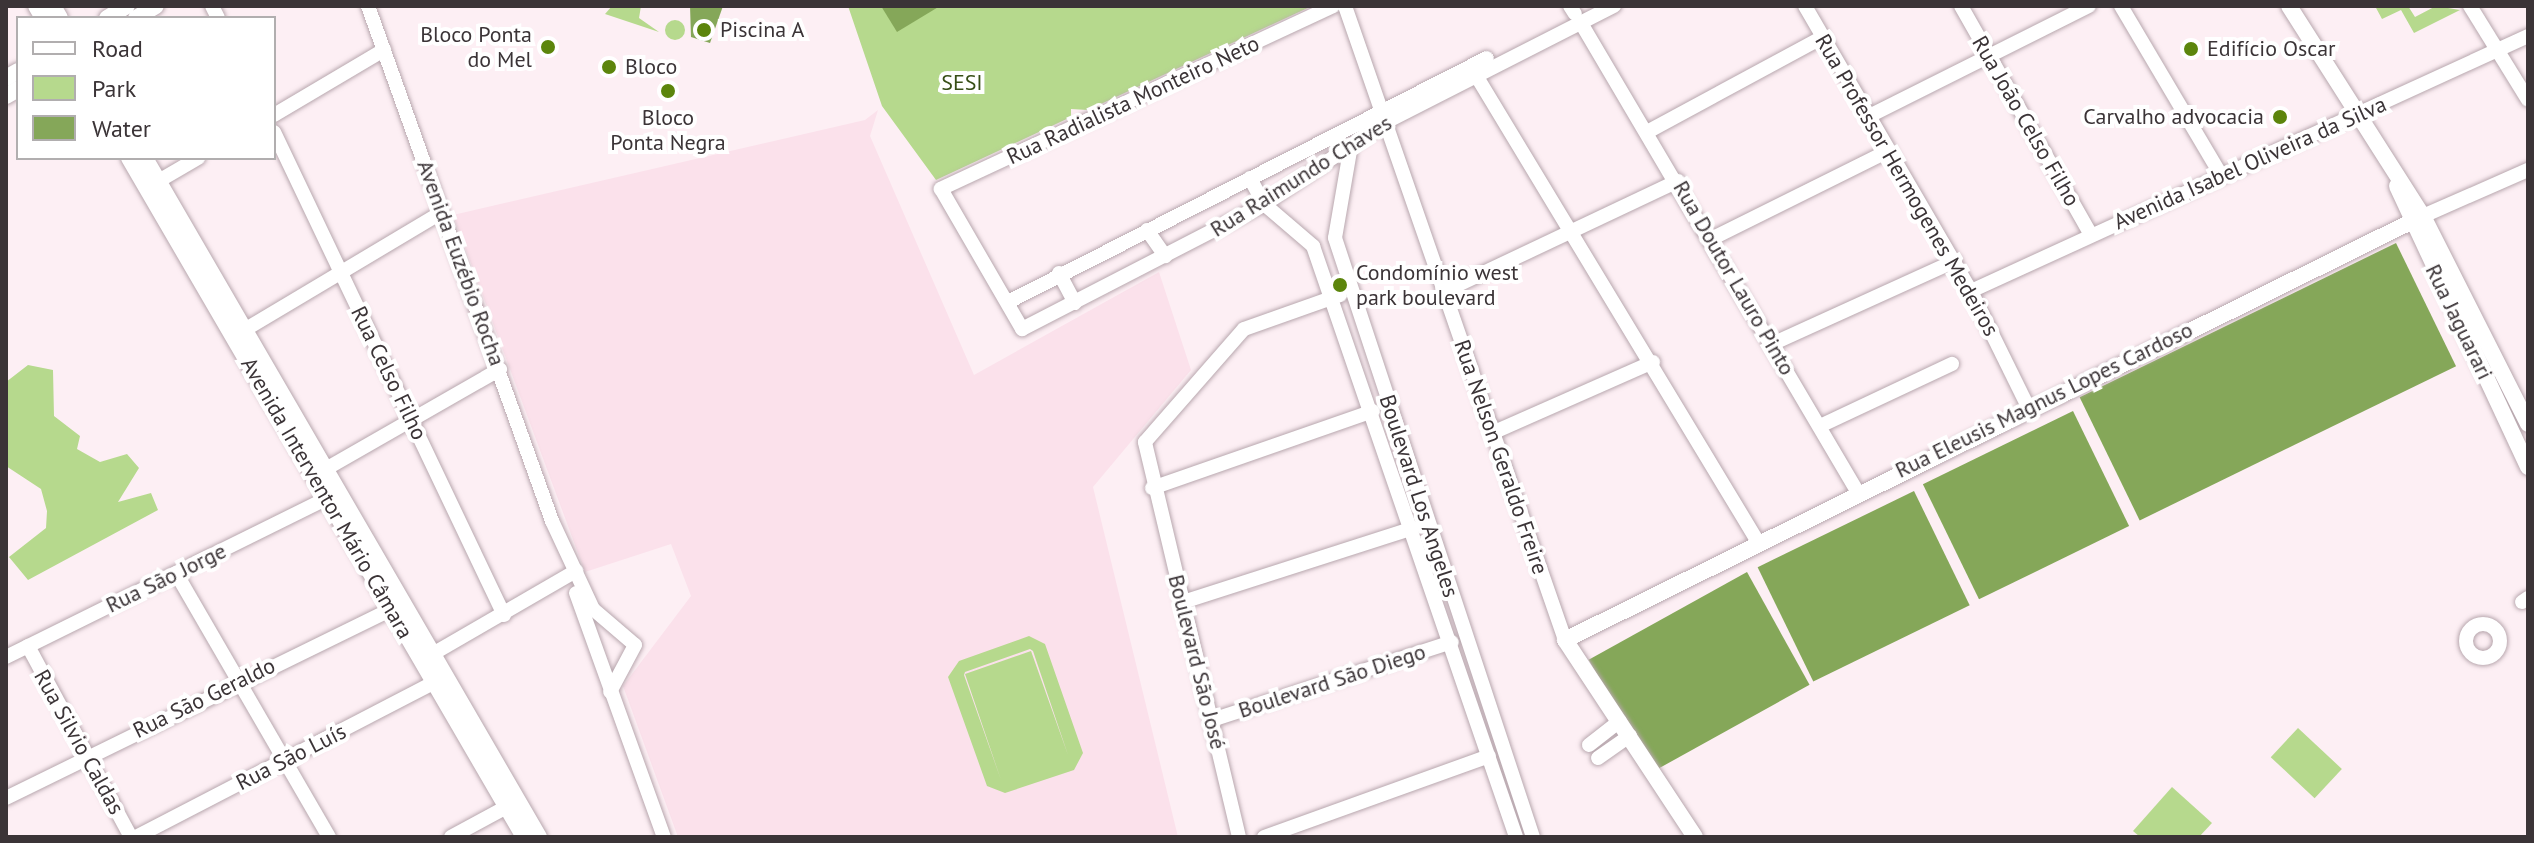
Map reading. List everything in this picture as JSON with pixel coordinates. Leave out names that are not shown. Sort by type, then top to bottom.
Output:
[{"type":"main road","name":"Rua Jaguarari","points":[[2289,6],[2394,176],[2528,424]]},
{"type":"main road","name":"Avenida Interventor Mário Câmara","points":[[131,160],[153,184]]},
{"type":"main road","name":"Avenida Interventor Mário Câmara","points":[[146,160],[153,184],[238,334],[513,803],[539,837]]},
{"type":"main road","name":"Rua Jaguarari","points":[[2417,219],[2528,467]]},
{"type":"main road","name":"Rua Eleusis Magnus Lopes Cardoso","points":[[1565,640],[1857,491],[2417,219]]},
{"type":"main road","name":"Avenida Interventor Mário Câmara","points":[[319,473],[326,499],[398,606]]},
{"type":"main road","name":"Rua Nelson Geraldo Freire","points":[[1565,640],[1695,837]]},
{"type":"main road","name":"Avenida Interventor Mário Câmara","points":[[513,803],[524,837]]},
{"type":"street","name":"Avenida Euzébio Rocha","points":[[368,6],[573,573],[610,692],[664,837]]},
{"type":"street","name":"Rua Radialista Monteiro Neto","points":[[1010,301],[939,197],[941,189],[1333,6]]},
{"type":"street","name":"Rua Nelson Geraldo Freire","points":[[1345,6],[1565,640]]},
{"type":"street","name":"Rua Raimundo Chaves","points":[[1384,116],[1350,151],[1264,204],[1024,330],[1010,301],[1059,273],[1250,178],[1384,116],[1581,14],[1614,6]]},
{"type":"street","name":"Rua Professor Hermogenes Medeiros","points":[[1805,6],[1955,261],[2028,407]]},
{"type":"street","name":"Rua João Celso Filho","points":[[1961,6],[2091,235]]},
{"type":"street","points":[[1869,116],[2089,6]]},
{"type":"street","points":[[2121,6],[2221,175]]},
{"type":"street","points":[[2470,6],[2528,100]]},
{"type":"street","name":"Rua Doutor Lauro Pinto","points":[[1581,14],[1857,491]]},
{"type":"street","name":"Avenida Isabel Oliveira da Silva","points":[[1971,291],[2528,36]]},
{"type":"street","points":[[1649,131],[1823,37]]},
{"type":"street","points":[[276,114],[384,50]]},
{"type":"street","points":[[1473,71],[1653,362],[1758,542]]},
{"type":"street","name":"Rua Celso Filho","points":[[276,136],[504,615]]},
{"type":"street","name":"Boulevard Los Angeles","points":[[1350,151],[1335,238],[1532,834]]},
{"type":"street","points":[[1713,238],[1762,220],[1888,151]]},
{"type":"street","points":[[153,184],[195,160]]},
{"type":"street","name":"Rua Eleusis Magnus Lopes Cardoso","points":[[2417,219],[2528,170]]},
{"type":"street","name":"Boulevard Los Angeles","points":[[1250,178],[1264,204],[1313,246],[1373,411],[1516,836]]},
{"type":"street","points":[[1443,292],[1678,181]]},
{"type":"street","points":[[238,334],[338,270],[442,212]]},
{"type":"street","points":[[1147,230],[1165,256]]},
{"type":"street","points":[[1313,246],[1335,238]]},
{"type":"street","points":[[1772,344],[1955,261]]},
{"type":"street","points":[[1059,273],[1075,303]]},
{"type":"street","name":"Boulevard São José","points":[[1239,837],[1183,602],[1152,488],[1147,436],[1221,348],[1244,329],[1351,292]]},
{"type":"street","points":[[1492,433],[1653,362]]},
{"type":"street","points":[[1820,426],[1952,364]]},
{"type":"street","points":[[319,473],[500,369]]},
{"type":"street","points":[[1152,488],[1373,411]]},
{"type":"street","name":"Rua São Jorge","points":[[6,657],[326,499]]},
{"type":"street","points":[[1183,602],[1413,528]]},
{"type":"street","points":[[1425,563],[1436,569],[1440,557]]},
{"type":"street","points":[[176,573],[329,837]]},
{"type":"street","name":"Avenida Euzébio Rocha","points":[[573,573],[593,609],[635,645],[623,661],[610,692]]},
{"type":"street","points":[[428,657],[573,573]]},
{"type":"street","points":[[1439,607],[1443,597],[1453,599]]},
{"type":"street","name":"Rua São Geraldo","points":[[6,798],[239,681],[398,606]]},
{"type":"street","points":[[595,639],[623,661]]},
{"type":"street","name":"Boulevard São Diego","points":[[1212,720],[1452,642]]},
{"type":"street","name":"Rua Silvio Caldas","points":[[28,646],[134,837]]},
{"type":"street","name":"Rua São Luís","points":[[134,837],[441,679]]},
{"type":"street","points":[[1589,745],[1620,721]]},
{"type":"street","points":[[1598,758],[1630,736]]},
{"type":"street","points":[[1264,837],[1489,756]]},
{"type":"street","points":[[1501,790],[1513,794],[1517,785]]},
{"type":"street","points":[[451,837],[513,803]]},
{"type":"street","points":[[1516,836],[1523,827],[1532,834]]},
{"type":"shaded area","points":[[878,110],[870,136],[974,375],[1159,272],[1191,370],[1093,487],[1178,837],[678,837],[623,686],[691,596],[671,544],[585,572],[453,215],[865,120]]},
{"type":"green space","points":[[612,6],[641,6],[639,18],[659,32],[605,14]]},
{"type":"green space","name":"SESI","points":[[848,6],[1312,6],[1088,110],[1071,109],[1071,117],[936,180],[882,106]]},
{"type":"green space","points":[[2375,6],[2408,6],[2415,17],[2436,6],[2460,10],[2414,33],[2401,10],[2382,19]]},
{"type":"green space","points":[[675,20],[682,23],[685,30],[682,37],[675,40],[668,37],[665,30],[668,23]]},
{"type":"green space","points":[[28,365],[53,370],[54,416],[80,436],[77,449],[100,462],[127,454],[139,468],[118,502],[151,493],[158,510],[28,580],[9,557],[46,528],[47,511],[41,489],[6,466],[6,382]]},
{"type":"green space","points":[[1029,636],[1045,644],[1083,753],[1074,770],[1005,793],[987,786],[948,677],[959,661]],"holes":[[[1030,649],[1033,651],[1068,755],[1031,651],[965,674],[1001,780],[964,675],[965,672]]]},
{"type":"green space","points":[[2298,728],[2342,769],[2315,798],[2271,757]]},
{"type":"green space","points":[[2172,787],[2212,823],[2199,837],[2140,837],[2133,831]]},
{"type":"water","name":"Piscina A","points":[[690,6],[723,6],[710,43],[691,37]]},
{"type":"water","points":[[881,6],[940,6],[897,32]]},
{"type":"water","points":[[2396,243],[2456,366],[2140,520],[2080,397]]},
{"type":"water","points":[[2073,411],[2129,526],[1979,599],[1923,484]]},
{"type":"water","points":[[1914,491],[1970,605],[1813,681],[1758,567]]},
{"type":"water","points":[[1747,572],[1810,685],[1651,773],[1589,660]]},
{"type":"place","name":"Piscina A","points":[[704,30]]},
{"type":"place","name":"Bloco Ponta do Mel","points":[[548,47]]},
{"type":"place","name":"Edifício Oscar","points":[[2191,49]]},
{"type":"place","name":"Bloco","points":[[609,67]]},
{"type":"place","name":"Bloco Ponta Negra","points":[[668,91]]},
{"type":"place","name":"Carvalho advocacia","points":[[2280,117]]},
{"type":"place","name":"Condomínio west park boulevard","points":[[1340,285]]}]
